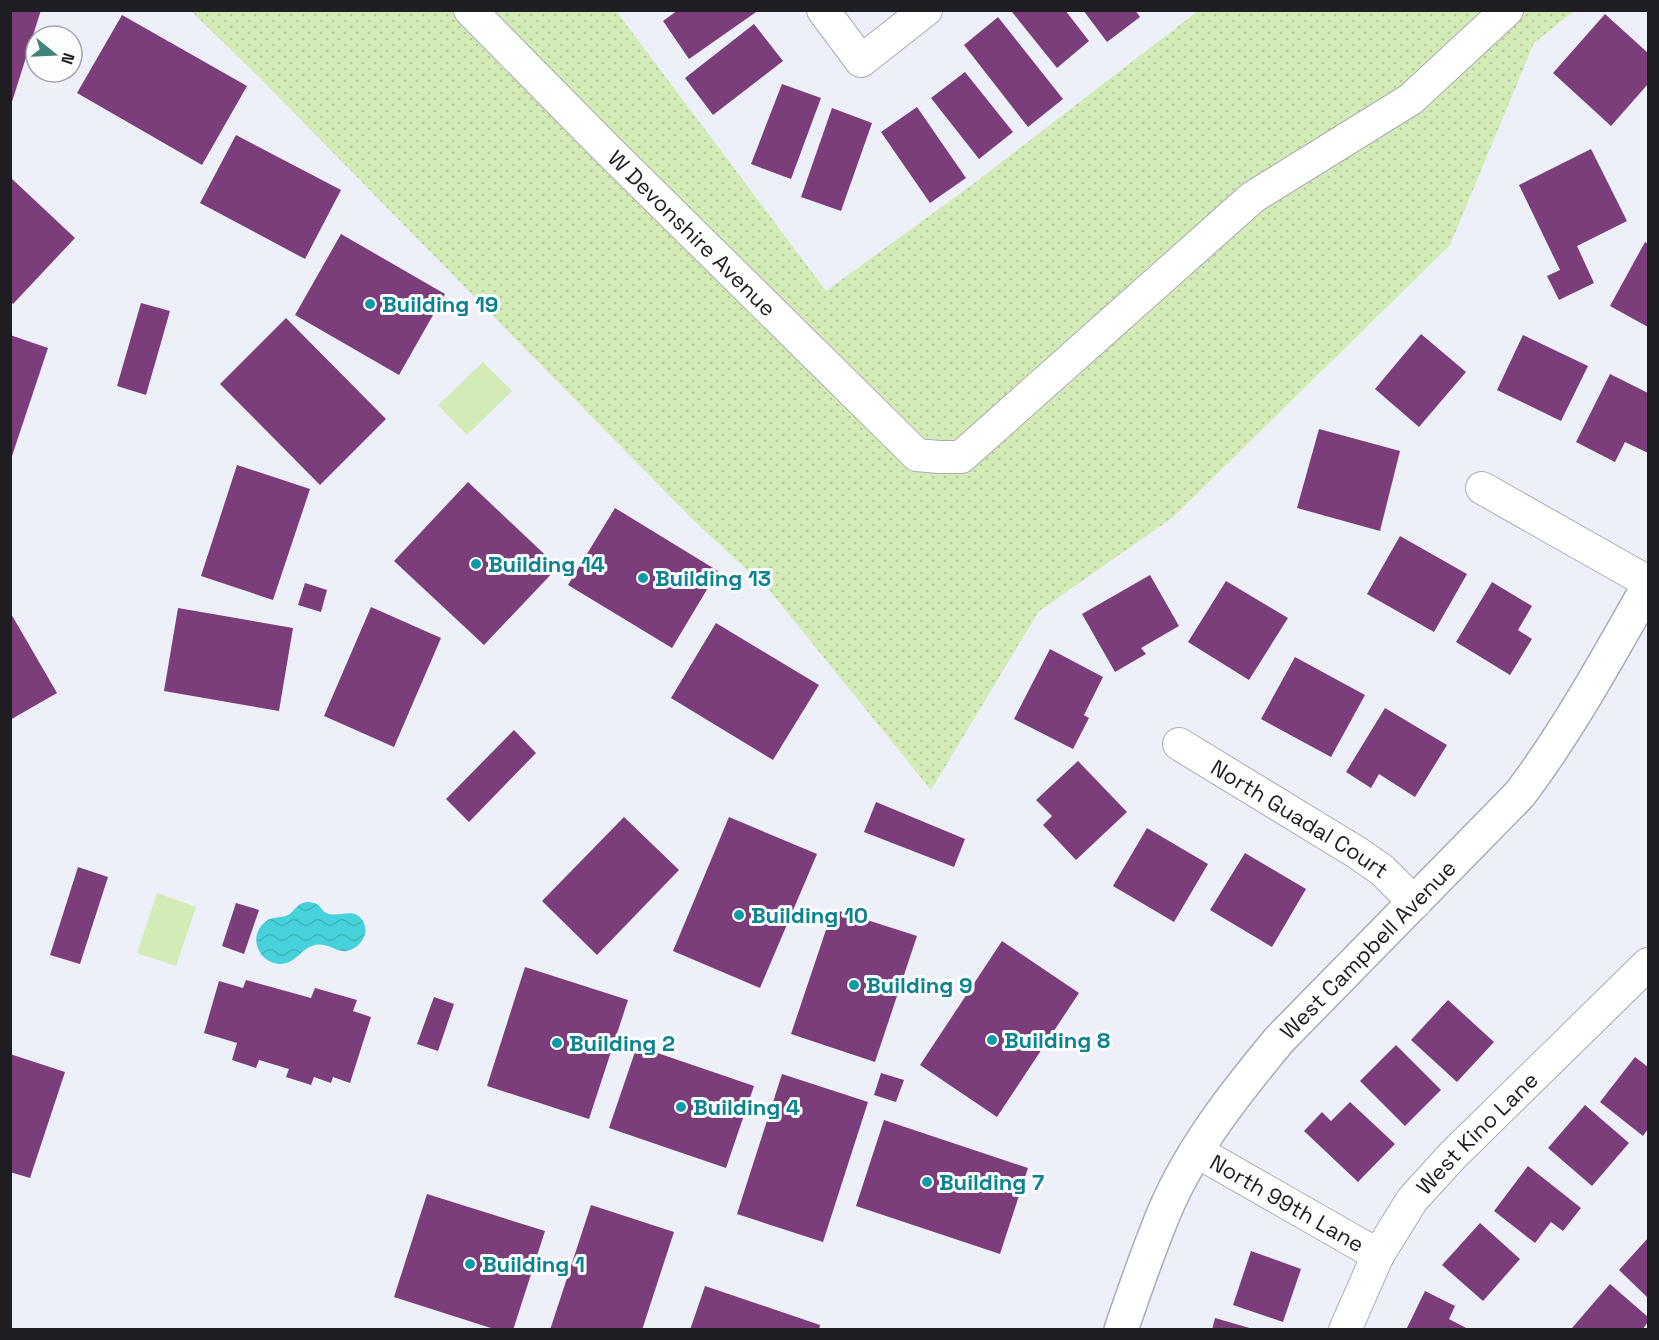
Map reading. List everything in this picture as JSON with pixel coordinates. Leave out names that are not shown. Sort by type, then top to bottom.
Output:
[{"type":"street","name":"W Devonshire Avenue","points":[[470,10],[607,149],[917,455],[939,457],[961,457],[1252,197],[1411,99],[1507,10]]},
{"type":"street","points":[[823,10],[861,61],[926,10]]},
{"type":"street","points":[[1482,488],[1648,582]]},
{"type":"street","name":"West Campbell Avenue","points":[[1121,1329],[1143,1265],[1167,1206],[1196,1151],[1245,1082],[1279,1040],[1520,794],[1567,727],[1648,587]]},
{"type":"street","name":"North Guadal Court","points":[[1179,744],[1356,852],[1382,870],[1415,903]]},
{"type":"street","name":"West Kino Lane","points":[[1345,1329],[1378,1255],[1412,1200],[1453,1155],[1648,964]]},
{"type":"street","name":"North 99th Lane","points":[[1196,1151],[1378,1255]]},
{"type":"green space","points":[[191,11],[616,11],[826,291],[973,184],[1198,11],[1574,11],[1534,43],[1450,245],[1172,518],[1039,611],[931,790],[770,591],[692,519],[260,78]]},
{"type":"green space","points":[[483,362],[512,391],[467,435],[438,405]]},
{"type":"green space","points":[[157,893],[196,907],[176,966],[137,953]]},
{"type":"water","points":[[316,903],[329,914],[356,914],[363,921],[365,929],[361,942],[355,948],[346,951],[325,945],[315,945],[286,963],[273,963],[258,949],[259,930],[266,921],[288,915],[300,904]]},
{"type":"building","points":[[10,10],[41,10],[37,24],[24,24],[24,64],[10,105]]},
{"type":"building","points":[[678,10],[759,10],[689,59],[663,21]]},
{"type":"building","points":[[1014,10],[1065,10],[1089,41],[1057,68],[1012,12]]},
{"type":"building","points":[[1083,10],[1135,10],[1140,17],[1107,42]]},
{"type":"building","points":[[1605,14],[1648,53],[1648,84],[1611,126],[1553,73]]},
{"type":"building","points":[[122,15],[247,86],[202,165],[77,93]]},
{"type":"building","points":[[998,17],[1063,99],[1028,127],[964,45]]},
{"type":"building","points":[[754,24],[783,61],[713,115],[685,78]]},
{"type":"building","points":[[965,72],[1013,132],[979,159],[931,98]]},
{"type":"building","points":[[782,84],[821,98],[791,179],[751,164]]},
{"type":"building","points":[[917,107],[966,178],[930,203],[881,132]]},
{"type":"building","points":[[832,108],[872,123],[841,211],[801,197]]},
{"type":"building","points":[[236,135],[341,190],[305,259],[200,203]]},
{"type":"building","points":[[1591,149],[1627,221],[1577,246],[1594,283],[1559,300],[1547,276],[1560,270],[1519,185]]},
{"type":"building","points":[[10,177],[75,238],[13,304],[10,301]]},
{"type":"building","name":"Building 19","points":[[341,234],[445,294],[399,375],[295,315]]},
{"type":"building","points":[[1645,242],[1648,244],[1648,327],[1610,306]]},
{"type":"building","points":[[141,303],[170,311],[146,395],[117,386]]},
{"type":"building","points":[[286,318],[386,419],[320,485],[220,384]]},
{"type":"building","points":[[1421,334],[1466,372],[1419,427],[1375,389]]},
{"type":"building","points":[[10,335],[48,348],[11,459],[10,459]]},
{"type":"building","points":[[1523,335],[1588,366],[1561,421],[1497,390]]},
{"type":"building","points":[[1610,374],[1648,393],[1648,453],[1625,442],[1615,462],[1576,442]]},
{"type":"building","points":[[1319,429],[1400,451],[1380,531],[1297,508]]},
{"type":"building","points":[[237,465],[310,489],[273,600],[201,576]]},
{"type":"building","name":"Building 14","points":[[468,482],[558,567],[484,645],[394,561]]},
{"type":"building","name":"Building 13","points":[[615,508],[718,571],[672,648],[568,585]]},
{"type":"building","points":[[1400,536],[1467,574],[1434,632],[1367,594]]},
{"type":"building","points":[[1150,575],[1179,626],[1141,648],[1146,654],[1115,672],[1082,614]]},
{"type":"building","points":[[1226,581],[1288,618],[1249,680],[1188,642]]},
{"type":"building","points":[[1492,582],[1532,606],[1518,630],[1532,639],[1510,675],[1456,642]]},
{"type":"building","points":[[305,583],[327,590],[321,612],[298,605]]},
{"type":"building","points":[[371,607],[441,638],[394,747],[324,716]]},
{"type":"building","points":[[178,608],[293,628],[279,711],[164,691]]},
{"type":"building","points":[[10,612],[57,693],[10,720]]},
{"type":"building","points":[[716,623],[819,685],[773,760],[671,698]]},
{"type":"building","points":[[1050,649],[1103,677],[1084,715],[1089,718],[1073,749],[1014,719]]},
{"type":"building","points":[[1295,657],[1365,695],[1331,757],[1261,719]]},
{"type":"building","points":[[1385,708],[1447,745],[1415,797],[1379,774],[1371,788],[1346,772]]},
{"type":"building","points":[[514,730],[536,753],[469,822],[446,799]]},
{"type":"building","points":[[1078,761],[1127,812],[1076,860],[1043,825],[1052,816],[1036,800]]},
{"type":"building","points":[[876,802],[965,839],[954,867],[864,832]]},
{"type":"building","points":[[624,817],[679,870],[597,955],[542,901]]},
{"type":"building","name":"Building 10","points":[[729,817],[817,854],[760,988],[673,951]]},
{"type":"building","points":[[1147,828],[1208,864],[1174,922],[1113,886]]},
{"type":"building","points":[[1245,853],[1306,889],[1272,947],[1210,910]]},
{"type":"building","points":[[78,867],[108,877],[80,964],[50,955]]},
{"type":"building","points":[[236,903],[259,910],[244,954],[222,946]]},
{"type":"building","name":"Building 9","points":[[833,909],[917,936],[875,1062],[791,1034]]},
{"type":"building","name":"Building 8","points":[[1002,941],[1079,993],[997,1117],[920,1065]]},
{"type":"building","name":"Building 2","points":[[525,967],[628,1000],[589,1119],[487,1086]]},
{"type":"building","points":[[246,980],[311,998],[315,988],[357,1000],[353,1011],[371,1017],[350,1083],[333,1077],[331,1083],[314,1077],[311,1085],[286,1077],[289,1069],[259,1060],[256,1068],[232,1060],[237,1043],[204,1033],[219,981],[243,988]]},
{"type":"building","points":[[434,997],[454,1004],[438,1051],[417,1044]]},
{"type":"building","points":[[1448,1000],[1494,1042],[1457,1082],[1411,1040]]},
{"type":"building","points":[[1396,1045],[1441,1090],[1405,1126],[1360,1081]]},
{"type":"building","name":"Building 4","points":[[637,1046],[754,1086],[726,1168],[609,1128]]},
{"type":"building","points":[[10,1054],[65,1072],[30,1178],[10,1172]]},
{"type":"building","points":[[1635,1057],[1648,1067],[1648,1129],[1643,1136],[1600,1102]]},
{"type":"building","points":[[881,1073],[904,1080],[896,1102],[874,1095]]},
{"type":"building","points":[[782,1074],[868,1102],[823,1242],[737,1214]]},
{"type":"building","points":[[1350,1102],[1395,1144],[1358,1182],[1304,1131],[1322,1112],[1331,1121]]},
{"type":"building","points":[[1585,1105],[1629,1143],[1592,1186],[1548,1148]]},
{"type":"building","name":"Building 7","points":[[884,1120],[1028,1168],[1000,1254],[856,1206]]},
{"type":"building","points":[[1528,1166],[1581,1208],[1563,1231],[1551,1222],[1535,1243],[1494,1211]]},
{"type":"building","name":"Building 1","points":[[427,1194],[545,1231],[513,1330],[497,1330],[394,1297]]},
{"type":"building","points":[[591,1205],[674,1232],[642,1330],[550,1330]]},
{"type":"building","points":[[1480,1223],[1520,1259],[1483,1301],[1442,1265]]},
{"type":"building","points":[[1648,1238],[1648,1298],[1619,1270]]},
{"type":"building","points":[[1251,1251],[1301,1269],[1283,1322],[1233,1305]]},
{"type":"building","points":[[1610,1284],[1648,1317],[1648,1322],[1642,1330],[1574,1330],[1572,1328]]},
{"type":"building","points":[[705,1286],[820,1325],[819,1330],[690,1330]]},
{"type":"building","points":[[1425,1291],[1455,1306],[1449,1319],[1470,1330],[1406,1330]]},
{"type":"building","points":[[1215,1318],[1253,1329],[1253,1330],[1212,1330]]},
{"type":"place","name":"Building 19","points":[[370,304]]},
{"type":"place","name":"Building 14","points":[[476,564]]},
{"type":"place","name":"Building 13","points":[[643,578]]},
{"type":"place","name":"Building 10","points":[[739,915]]},
{"type":"place","name":"Building 9","points":[[854,985]]},
{"type":"place","name":"Building 8","points":[[992,1040]]},
{"type":"place","name":"Building 2","points":[[557,1043]]},
{"type":"place","name":"Building 4","points":[[681,1107]]},
{"type":"place","name":"Building 7","points":[[927,1182]]},
{"type":"place","name":"Building 1","points":[[470,1264]]}]
